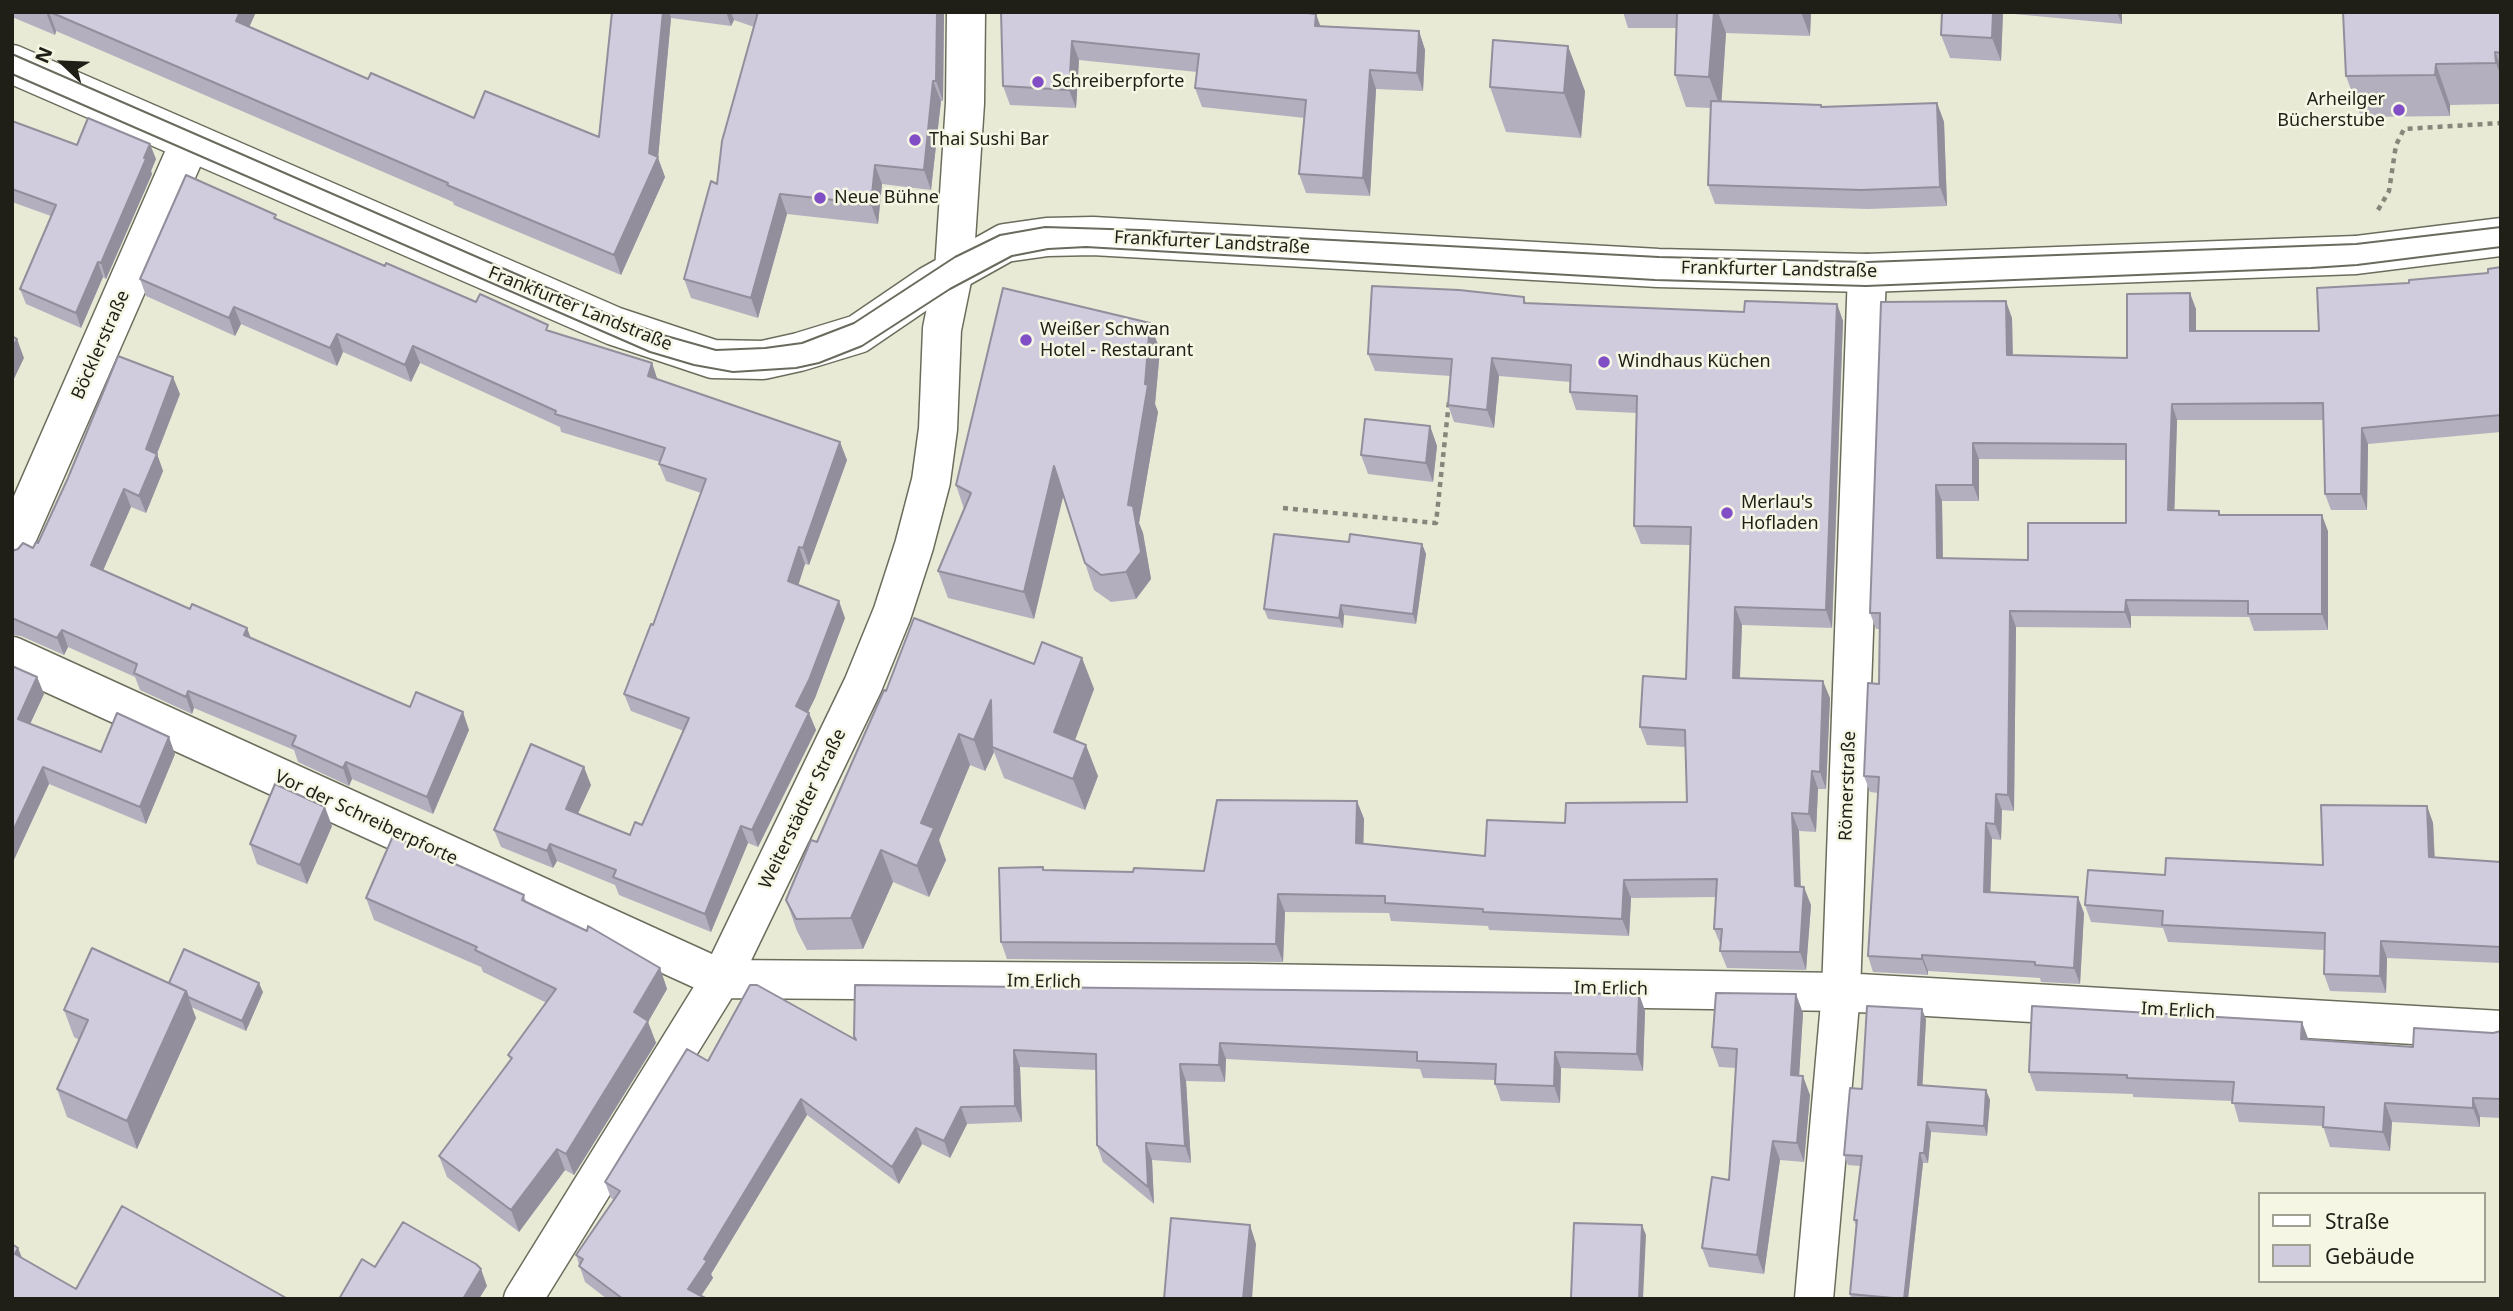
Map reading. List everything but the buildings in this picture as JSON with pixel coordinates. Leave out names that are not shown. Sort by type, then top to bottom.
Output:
[{"type":"street","name":"Weiterstädter Straße","points":[[523,1299],[721,979],[863,685],[892,614],[930,481],[938,429],[942,329],[954,270],[965,103],[966,12]]},
{"type":"street","name":"Frankfurter Landstraße","points":[[12,64],[614,326],[713,359],[763,360],[858,334],[954,270],[1005,243],[1047,237],[1093,236],[1658,268],[1867,273],[2356,255],[2501,237]]},
{"type":"street","name":"Böcklerstraße","points":[[12,548],[190,142]]},
{"type":"street","name":"Römerstraße","points":[[1814,1299],[1841,992],[1867,273]]},
{"type":"street","name":"Vor der Schreiberpforte","points":[[12,656],[721,979]]},
{"type":"street","name":"Im Erlich","points":[[721,979],[1252,983],[1841,992],[2501,1030]]},
{"type":"path","points":[[2374,217],[2389,191],[2396,145],[2404,129],[2501,123]]},
{"type":"path","points":[[1283,508],[1436,523],[1449,399]]},
{"type":"tram line","points":[[12,54],[617,318],[716,350],[802,343],[854,323],[955,257],[1000,235],[1045,227],[1659,257],[1867,262],[2356,244],[2501,227]]},
{"type":"tram line","points":[[12,74],[650,352],[694,365],[733,372],[796,368],[819,363],[862,346],[950,289],[1012,256],[1048,249],[1086,247],[1655,280],[1866,286],[2311,268],[2501,247]]},
{"type":"place","name":"Schreiberpforte","points":[[1038,82]]},
{"type":"place","name":"Arheilger Bücherstube","points":[[2399,110]]},
{"type":"place","name":"Thai Sushi Bar","points":[[915,140]]},
{"type":"place","name":"Neue Bühne","points":[[820,198]]},
{"type":"place","name":"Weißer Schwan Hotel - Restaurant","points":[[1026,340]]},
{"type":"place","name":"Windhaus Küchen","points":[[1604,362]]},
{"type":"place","name":"Merlau's Hofladen","points":[[1727,513]]}]
